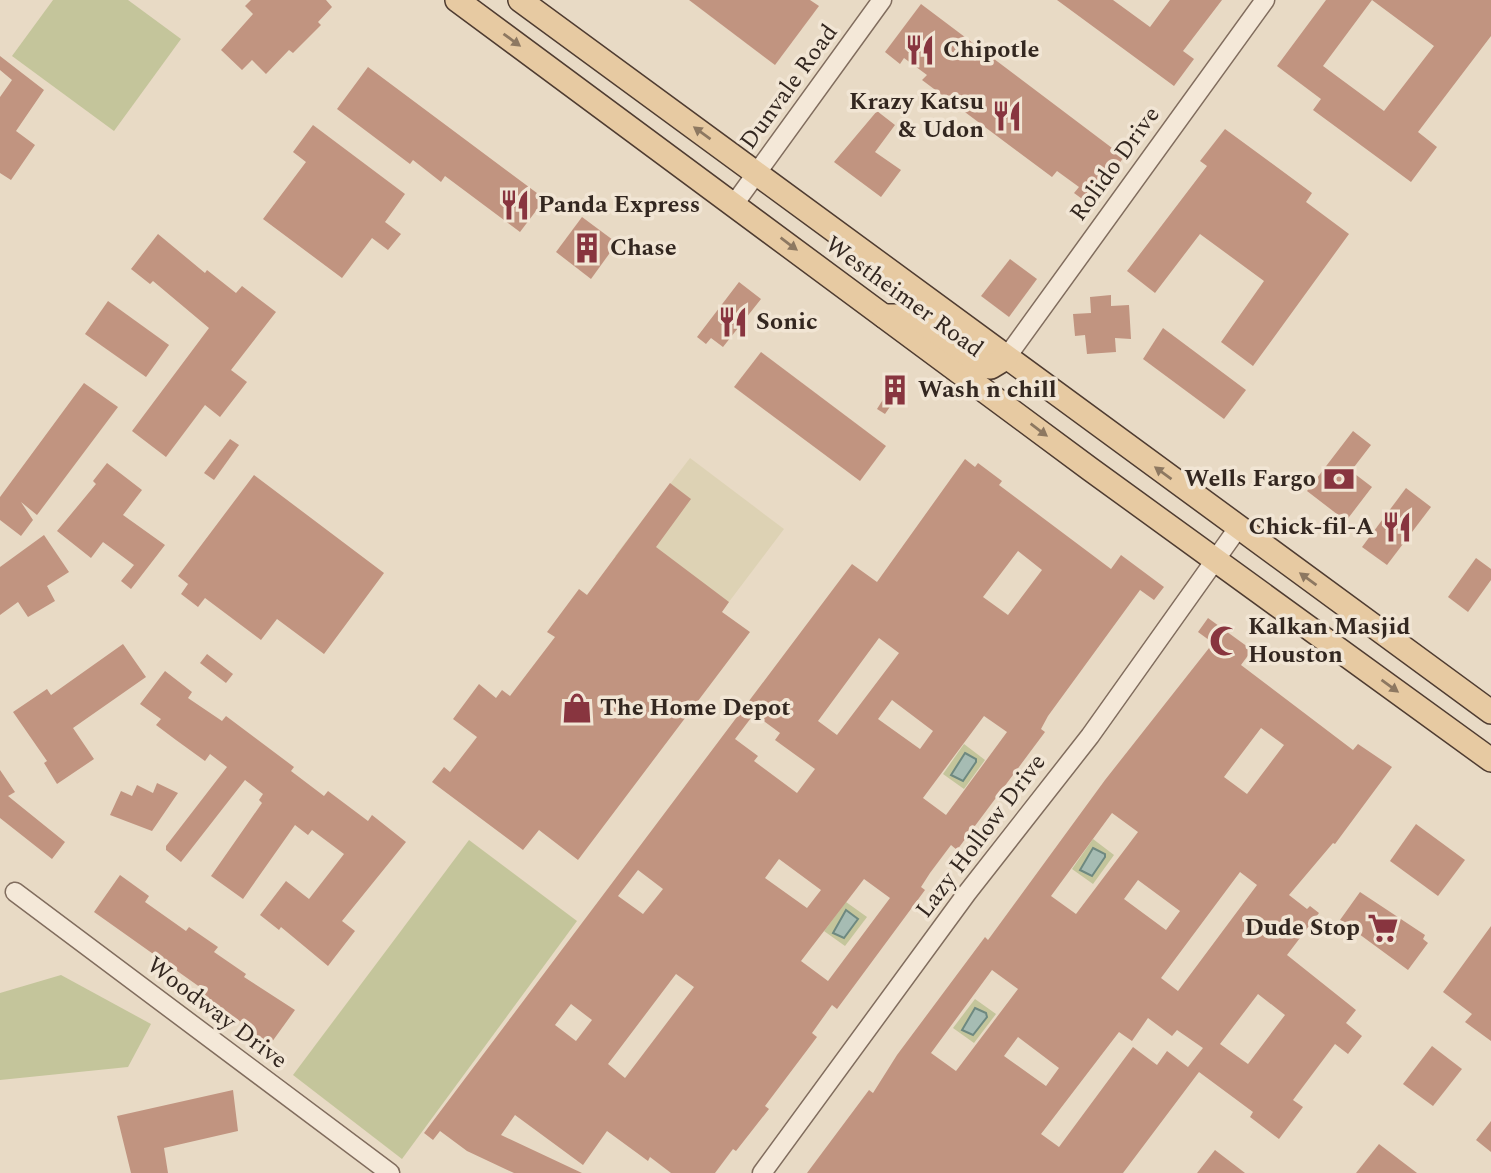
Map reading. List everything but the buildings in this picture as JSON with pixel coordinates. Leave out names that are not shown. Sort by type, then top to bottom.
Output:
[{"type":"main road","name":"Westheimer Road","points":[[457,0],[735,203],[1215,561],[1491,760]]},
{"type":"main road","name":"Westheimer Road","points":[[520,0],[1491,712]]},
{"type":"main road","points":[[884,316],[914,316],[984,366],[991,367],[1006,358]]},
{"type":"street","name":"Dunvale Road","points":[[735,203],[882,0]]},
{"type":"street","name":"Rolido Drive","points":[[1006,358],[1265,0]]},
{"type":"street","name":"Lazy Hollow Drive","points":[[762,1173],[967,893],[1090,736],[1238,528]]},
{"type":"street","name":"Woodway Drive","points":[[16,892],[390,1173]]},
{"type":"shaded area","points":[[690,458],[784,529],[710,627],[615,556]]},
{"type":"shaded area","points":[[965,753],[976,759],[976,762],[963,781],[951,775]]},
{"type":"shaded area","points":[[1093,848],[1105,854],[1105,857],[1092,876],[1080,870]]},
{"type":"shaded area","points":[[846,910],[858,919],[844,938],[833,933]]},
{"type":"shaded area","points":[[975,1008],[986,1013],[987,1017],[973,1035],[962,1030]]},
{"type":"green space","points":[[53,0],[128,0],[181,39],[114,131],[12,56]]},
{"type":"green space","points":[[964,744],[985,760],[964,789],[943,774]]},
{"type":"green space","points":[[1093,839],[1114,855],[1093,884],[1072,869]]},
{"type":"green space","points":[[469,840],[577,921],[402,1159],[293,1075]]},
{"type":"green space","points":[[846,902],[867,917],[845,946],[824,931]]},
{"type":"green space","points":[[61,975],[151,1024],[128,1067],[0,1080],[0,993]]},
{"type":"green space","points":[[975,999],[996,1014],[974,1043],[953,1028]]},
{"type":"place","name":"Chipotle","points":[[920,50]]},
{"type":"place","name":"Krazy Katsu & Udon","points":[[1007,116]]},
{"type":"place","name":"Panda Express","points":[[515,205]]},
{"type":"place","name":"Chase","points":[[587,248]]},
{"type":"place","name":"Sonic","points":[[733,322]]},
{"type":"place","name":"Wash n chill","points":[[895,390]]},
{"type":"place","name":"Wells Fargo","points":[[1339,479]]},
{"type":"place","name":"Chick-fil-A","points":[[1397,527]]},
{"type":"place","name":"Kalkan Masjid Houston","points":[[1225,641]]},
{"type":"place","name":"The Home Depot","points":[[577,708]]},
{"type":"place","name":"Dude Stop","points":[[1383,928]]}]
